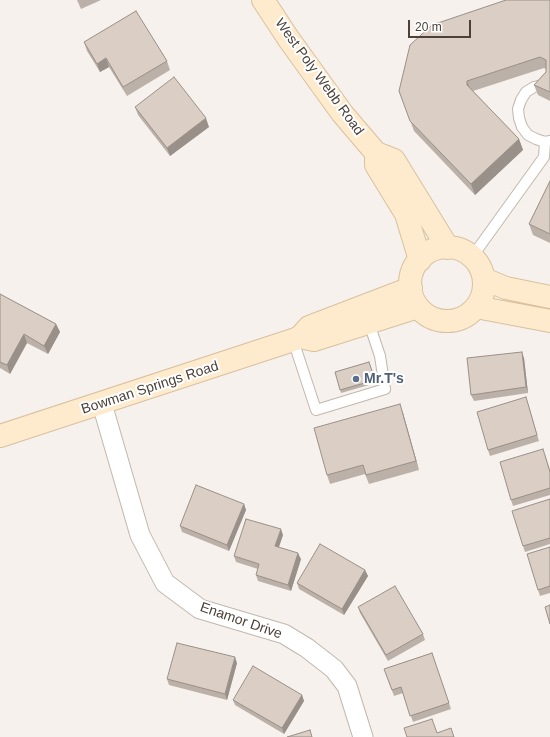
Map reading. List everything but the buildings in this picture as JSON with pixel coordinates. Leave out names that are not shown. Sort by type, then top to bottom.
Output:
[{"type":"street","name":"West Poly Webb Road","points":[[263,0],[288,38],[342,113],[376,153],[394,160],[448,248]]},
{"type":"street","name":"West Poly Webb Road","points":[[376,153],[376,165],[406,214],[420,260]]},
{"type":"street","points":[[441,248],[464,252],[472,257],[481,268],[484,279],[484,291],[480,302],[473,311],[463,318],[452,321],[439,321],[427,315],[414,298],[410,283],[413,271],[420,260],[430,252],[441,248]]},
{"type":"street","points":[[484,279],[506,288],[550,297]]},
{"type":"street","name":"Bowman Springs Road","points":[[0,436],[102,404],[296,339],[314,340],[369,323],[414,298]]},
{"type":"street","name":"Bowman Springs Road","points":[[296,339],[310,327],[414,298]]},
{"type":"street","points":[[476,307],[550,321]]},
{"type":"street","name":"Enamor Drive","points":[[102,404],[140,535],[165,583],[200,609],[284,634],[307,648],[334,669],[347,686],[363,737]]},
{"type":"lane","points":[[472,257],[544,157],[548,142],[536,139],[528,134],[522,127],[518,109],[526,92],[534,87],[550,83]]},
{"type":"lane","points":[[296,339],[316,410],[385,389],[380,356],[369,323]]},
{"type":"place","name":"Mr.T's","points":[[356,379]]}]
